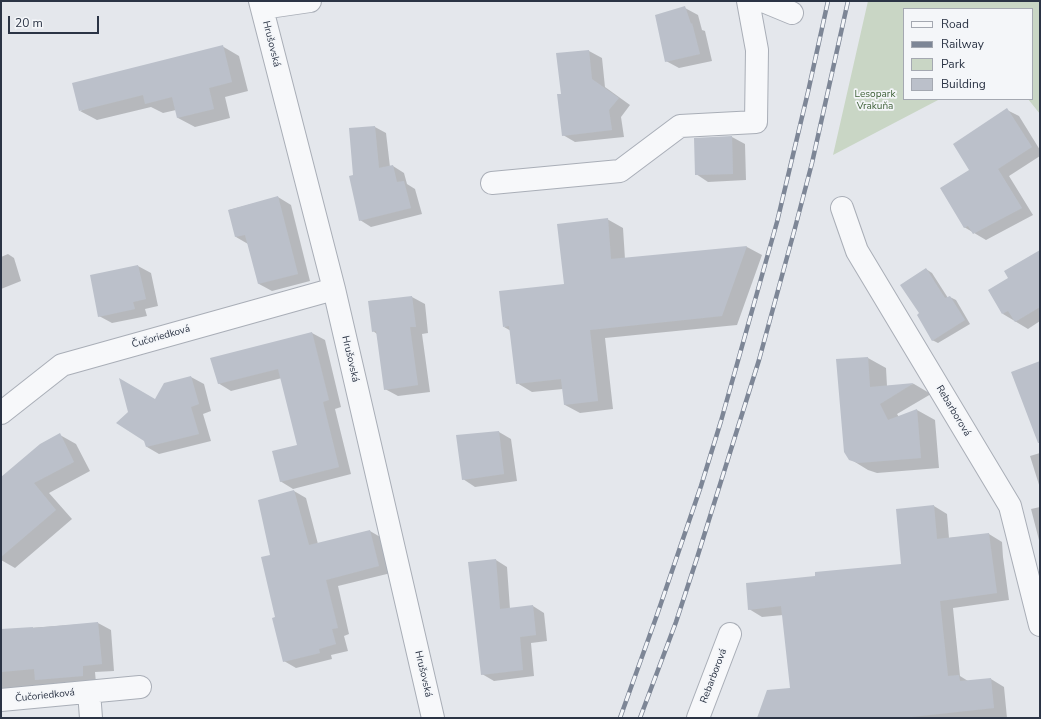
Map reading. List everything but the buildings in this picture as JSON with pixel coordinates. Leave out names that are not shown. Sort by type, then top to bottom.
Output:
[{"type":"street","points":[[261,4],[310,1]]},
{"type":"street","points":[[492,183],[620,171],[680,126],[756,122],[756,50],[748,1]]},
{"type":"street","points":[[763,1],[792,13]]},
{"type":"street","name":"Hrušovská","points":[[261,4],[334,289],[433,718]]},
{"type":"street","name":"Rebarborová","points":[[842,208],[857,251],[1010,506],[1040,625]]},
{"type":"street","name":"Čučoriedková","points":[[1,413],[62,365],[334,289]]},
{"type":"street","name":"Rebarborová","points":[[698,718],[730,634]]},
{"type":"street","name":"Čučoriedková","points":[[1,700],[140,687]]},
{"type":"street","name":"Čučoriedková","points":[[89,692],[91,718]]},
{"type":"green space","name":"Lesopark Vrakuňa","points":[[868,1],[1040,1],[1040,114],[1029,100],[1033,100],[1033,8],[903,8],[903,100],[938,100],[833,155]]},
{"type":"railway","points":[[620,718],[701,486],[721,421],[777,222],[828,1]]},
{"type":"railway","points":[[640,718],[676,622],[759,360],[812,163],[848,1]]}]
